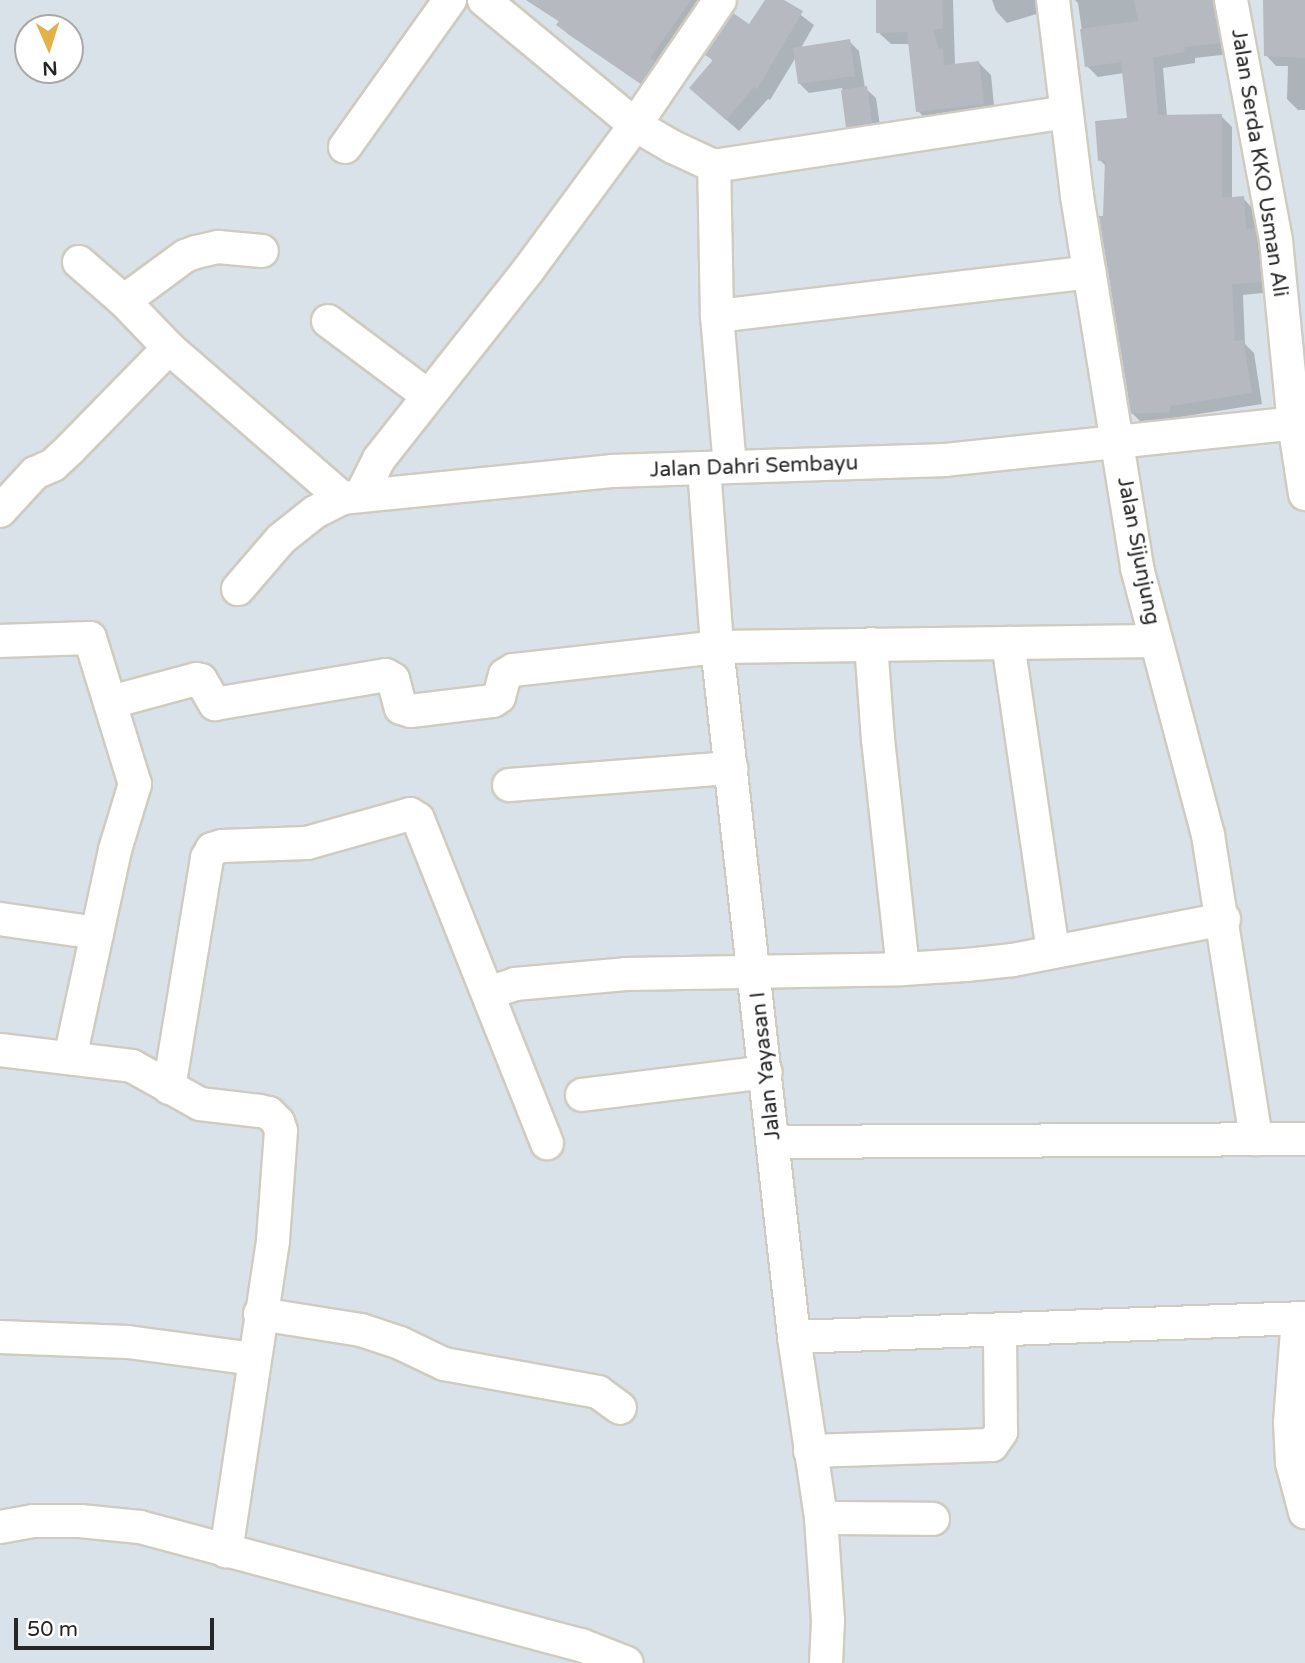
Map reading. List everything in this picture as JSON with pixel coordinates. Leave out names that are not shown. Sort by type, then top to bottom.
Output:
[{"type":"street","points":[[345,147],[450,0]]},
{"type":"street","points":[[484,0],[635,125],[714,166],[1066,112]]},
{"type":"street","points":[[79,262],[124,301],[169,348],[352,496],[427,395],[529,269],[635,125],[720,0]]},
{"type":"street","name":"Jalan Sijunjung","points":[[1053,0],[1089,272],[1137,568],[1208,835],[1224,919],[1256,1139]]},
{"type":"street","name":"Jalan Serda KKO Usman Ali","points":[[1231,0],[1276,242],[1299,423],[1305,494]]},
{"type":"street","name":"Jalan Yayasan I","points":[[714,166],[717,647],[794,1337],[821,1517],[828,1621],[826,1663]]},
{"type":"street","points":[[124,301],[196,252],[218,247],[262,251]]},
{"type":"street","points":[[717,316],[1089,272]]},
{"type":"street","points":[[328,321],[427,395]]},
{"type":"street","points":[[0,511],[35,473],[53,465],[71,448],[169,348]]},
{"type":"street","name":"Jalan Dahri Sembayu","points":[[238,589],[281,539],[315,512],[352,496],[613,471],[945,460],[1299,423]]},
{"type":"street","points":[[0,641],[90,638],[135,786],[115,850],[70,1058]]},
{"type":"street","points":[[111,702],[196,679],[201,680],[211,702],[217,704],[386,675],[393,679],[398,704],[405,711],[411,711],[493,701],[499,697],[505,675],[513,670],[717,647],[1156,641]]},
{"type":"street","points":[[1008,643],[1053,952]]},
{"type":"street","points":[[871,644],[878,739],[903,969]]},
{"type":"street","points":[[509,785],[731,768]]},
{"type":"street","points":[[169,1088],[207,858],[217,847],[307,843],[397,816],[415,815],[547,1143]]},
{"type":"street","points":[[0,919],[97,933]]},
{"type":"street","points":[[488,993],[515,984],[546,980],[755,969],[903,969],[989,962],[1224,919]]},
{"type":"street","points":[[0,1050],[142,1069],[182,1097],[208,1106],[270,1113],[278,1122],[281,1131],[273,1241],[226,1551]]},
{"type":"street","points":[[582,1095],[766,1072]]},
{"type":"street","points":[[774,1142],[1305,1139]]},
{"type":"street","points":[[260,1314],[360,1330],[400,1343],[444,1364],[592,1390],[621,1408]]},
{"type":"street","points":[[794,1337],[1301,1318],[1290,1422],[1292,1463],[1305,1512]]},
{"type":"street","points":[[810,1451],[992,1445],[1001,1432],[1000,1329]]},
{"type":"street","points":[[0,1337],[128,1342],[254,1359]]},
{"type":"street","points":[[821,1517],[933,1519]]},
{"type":"street","points":[[0,1527],[33,1521],[110,1523],[140,1527],[581,1645],[627,1663]]},
{"type":"building","points":[[528,0],[691,0],[650,58],[655,61],[640,83],[556,25],[559,21]]},
{"type":"building","points":[[765,0],[784,0],[803,11],[757,89],[754,87],[726,120],[689,88],[713,60],[705,55],[733,13],[749,24]]},
{"type":"building","points":[[876,0],[942,0],[943,28],[934,30],[938,49],[943,48],[944,65],[979,61],[984,104],[916,112],[907,32],[876,33]]},
{"type":"building","points":[[1134,0],[1213,0],[1220,43],[1184,47],[1185,52],[1153,57],[1158,115],[1222,114],[1222,198],[1244,196],[1246,229],[1255,228],[1262,282],[1232,284],[1235,341],[1243,340],[1252,393],[1170,406],[1170,412],[1131,414],[1099,216],[1103,216],[1105,160],[1098,161],[1095,121],[1127,118],[1121,62],[1085,67],[1080,29],[1138,21]]},
{"type":"building","points":[[1263,0],[1305,0],[1305,58],[1264,56]]},
{"type":"building","points":[[850,39],[855,76],[798,84],[793,48]]},
{"type":"building","points":[[867,86],[872,123],[846,127],[841,90]]}]
